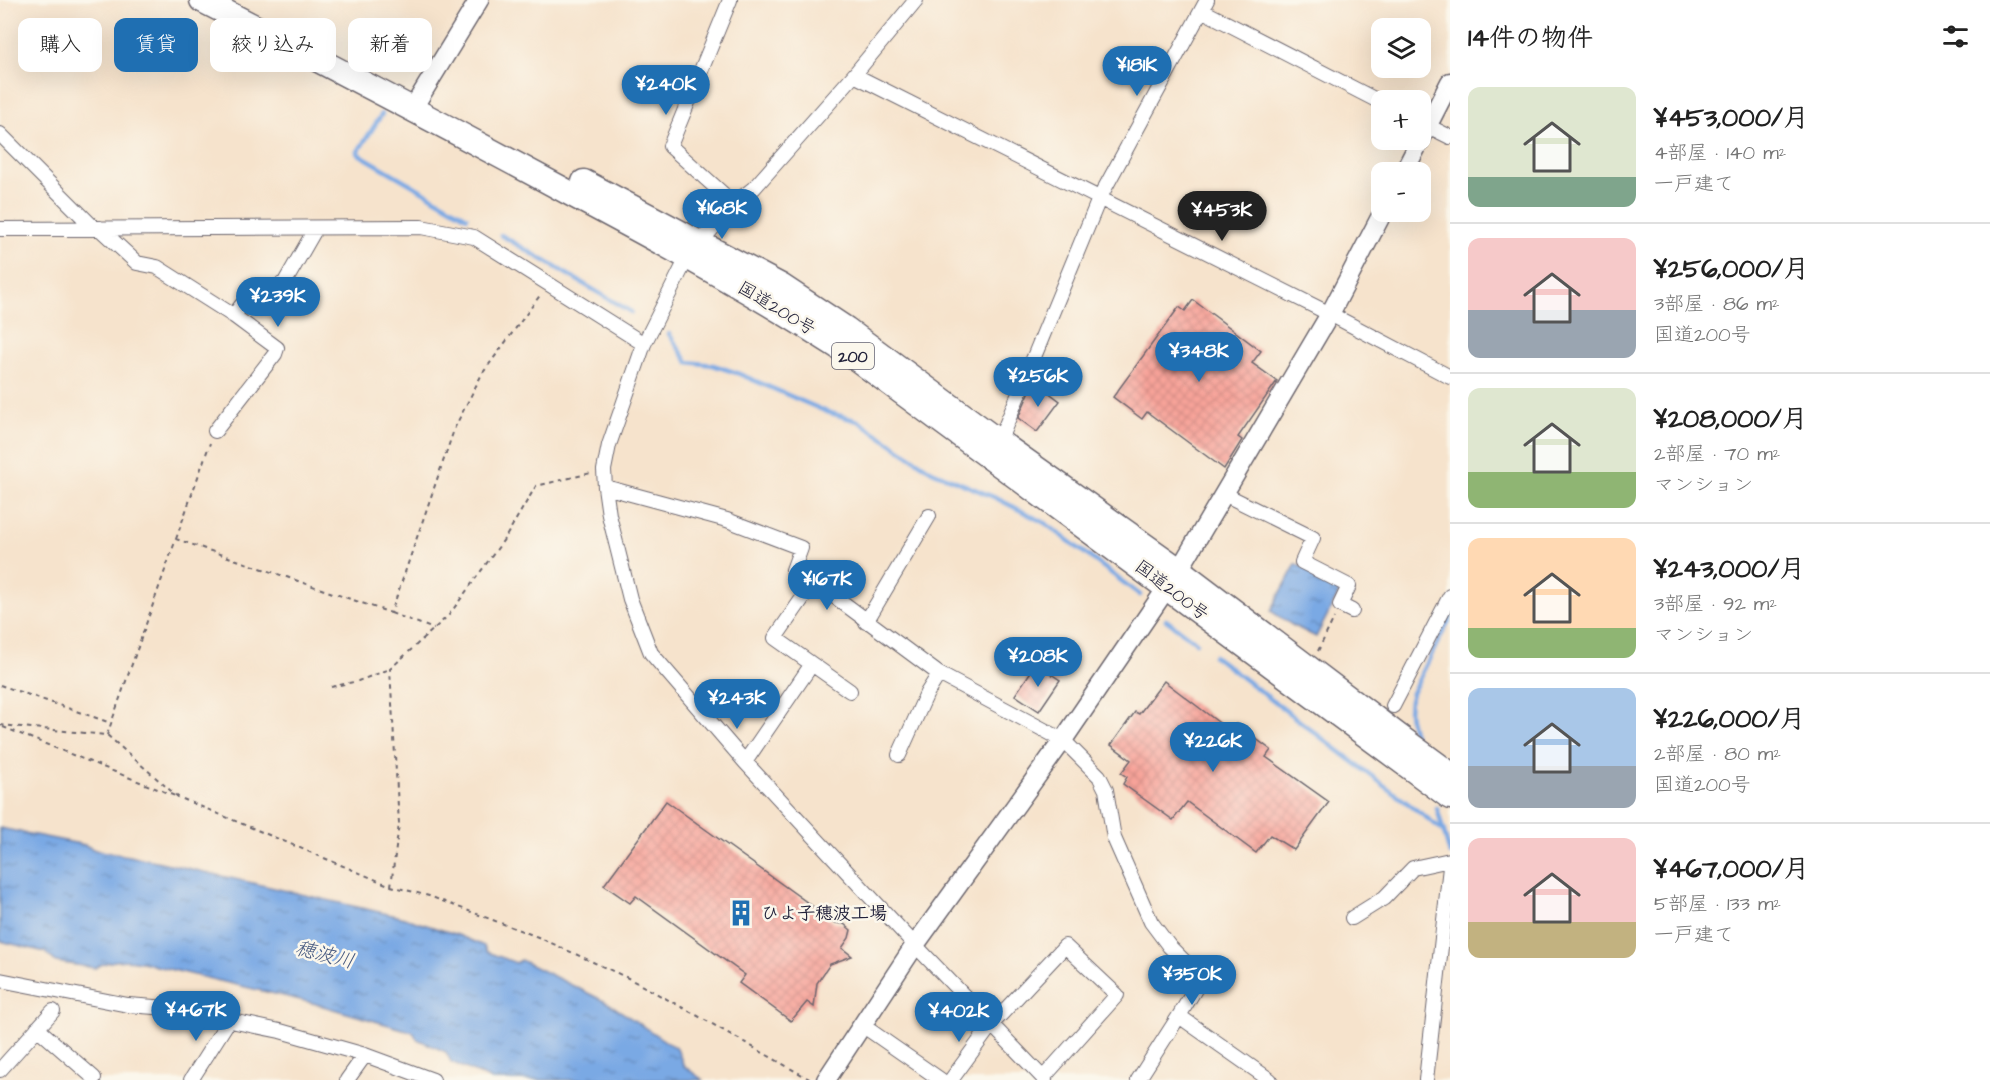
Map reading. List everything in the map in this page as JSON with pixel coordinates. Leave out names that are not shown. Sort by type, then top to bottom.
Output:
[{"type":"highway","name":"国道200号","points":[[202,0],[417,101]]},
{"type":"highway","name":"国道200号","points":[[236,0],[417,101],[693,249],[994,449],[1450,774]]},
{"type":"highway","name":"国道200号","points":[[1173,578],[1450,796]]},
{"type":"street","points":[[417,101],[479,0]]},
{"type":"street","points":[[730,0],[670,146],[734,204]]},
{"type":"street","points":[[916,0],[855,75],[754,188],[734,204],[693,249],[644,344],[609,445],[604,470],[609,515],[630,599],[651,654],[746,762],[915,945],[992,1024],[1044,1079],[1117,995],[1065,946],[992,1024],[951,1080]]},
{"type":"street","points":[[994,449],[1099,199],[1205,5],[1371,97]]},
{"type":"street","points":[[855,75],[1330,314],[1450,378]]},
{"type":"street","points":[[1431,113],[1450,82]]},
{"type":"street","points":[[1431,128],[1450,137]]},
{"type":"street","points":[[0,134],[97,228],[137,263],[157,267],[234,316],[277,348],[275,354],[215,431]]},
{"type":"street","points":[[826,1080],[915,945],[1063,740],[1173,578],[1330,314],[1378,222]]},
{"type":"street","points":[[0,229],[421,227],[474,237],[644,344]]},
{"type":"street","points":[[234,316],[242,303],[253,295],[285,282],[316,228]]},
{"type":"street","points":[[605,487],[727,520],[801,548],[793,570],[795,576],[811,586],[823,588],[939,674],[1063,740],[1099,776],[1106,790],[1114,838],[1151,922],[1200,981],[1138,1080]]},
{"type":"street","points":[[1224,494],[1313,538],[1302,561],[1349,586],[1346,608]]},
{"type":"street","points":[[866,622],[929,516]]},
{"type":"street","points":[[811,586],[776,638],[850,691]]},
{"type":"street","points":[[1393,706],[1450,596]]},
{"type":"street","points":[[746,762],[812,664]]},
{"type":"street","points":[[899,755],[927,693],[939,674]]},
{"type":"street","points":[[1352,918],[1384,898],[1413,868],[1450,860]]},
{"type":"street","points":[[1426,1080],[1450,867]]},
{"type":"street","points":[[0,980],[128,1005],[168,1008],[280,1031],[364,1055],[433,1080]]},
{"type":"street","points":[[0,1070],[53,1011]]},
{"type":"street","points":[[1179,1016],[1270,1080]]},
{"type":"street","points":[[191,1080],[229,1020]]},
{"type":"street","points":[[862,1025],[941,1080]]},
{"type":"street","points":[[37,1028],[94,1078]]},
{"type":"street","points":[[347,1080],[364,1055]]},
{"type":"path","points":[[391,614],[455,427],[482,374],[549,283]]},
{"type":"path","points":[[107,735],[215,431]]},
{"type":"path","points":[[331,687],[358,681],[390,669],[449,615],[505,538],[536,486],[604,470]]},
{"type":"path","points":[[176,539],[434,629]]},
{"type":"path","points":[[1314,658],[1346,608]]},
{"type":"path","points":[[390,669],[399,824],[391,886]]},
{"type":"path","points":[[0,686],[111,723]]},
{"type":"path","points":[[0,725],[107,735],[178,797]]},
{"type":"path","points":[[0,725],[391,886],[429,896],[538,937],[628,978],[811,1080]]},
{"type":"water","points":[[1296,564],[1342,587],[1316,637],[1271,611]]},
{"type":"water","name":"穂波川","points":[[0,828],[85,845],[95,850],[156,861],[401,917],[458,935],[484,946],[487,952],[516,963],[521,960],[608,1003],[677,1049],[684,1066],[703,1080],[492,1080],[451,1062],[446,1052],[417,1039],[413,1032],[309,1002],[141,962],[125,960],[109,962],[95,968],[56,962],[45,952],[0,941]]},
{"type":"building","points":[[1193,300],[1261,351],[1252,363],[1277,381],[1238,437],[1242,440],[1224,469],[1147,412],[1142,419],[1113,397],[1179,307],[1185,311]]},
{"type":"building","points":[[1036,383],[1060,401],[1037,432],[1018,418]]},
{"type":"building","points":[[1036,664],[1060,680],[1039,711],[1015,695]]},
{"type":"building","points":[[1164,681],[1230,731],[1236,724],[1271,750],[1266,757],[1329,802],[1294,850],[1270,835],[1256,853],[1187,802],[1173,820],[1123,784],[1127,777],[1121,773],[1131,760],[1111,745],[1135,712],[1139,714]]},
{"type":"building","name":"ひよ子穂波工場","points":[[666,801],[836,923],[844,924],[851,930],[842,948],[852,956],[830,964],[817,983],[814,1007],[807,1002],[791,1021],[739,983],[745,975],[636,896],[630,903],[604,885]]},
{"type":"waterway","points":[[382,114],[357,153],[467,217]]},
{"type":"waterway","points":[[501,235],[631,312]]},
{"type":"waterway","points":[[669,334],[688,362],[713,365],[737,373],[827,412],[858,421],[932,471],[996,498],[1045,523],[1140,595]]},
{"type":"waterway","points":[[1414,734],[1409,714],[1412,693],[1450,618]]},
{"type":"waterway","points":[[1166,620],[1196,642]]},
{"type":"waterway","points":[[1214,656],[1444,831]]},
{"type":"waterway","points":[[1437,808],[1450,854]]},
{"type":"place","name":"ひよ子穂波工場","points":[[741,913]]}]
